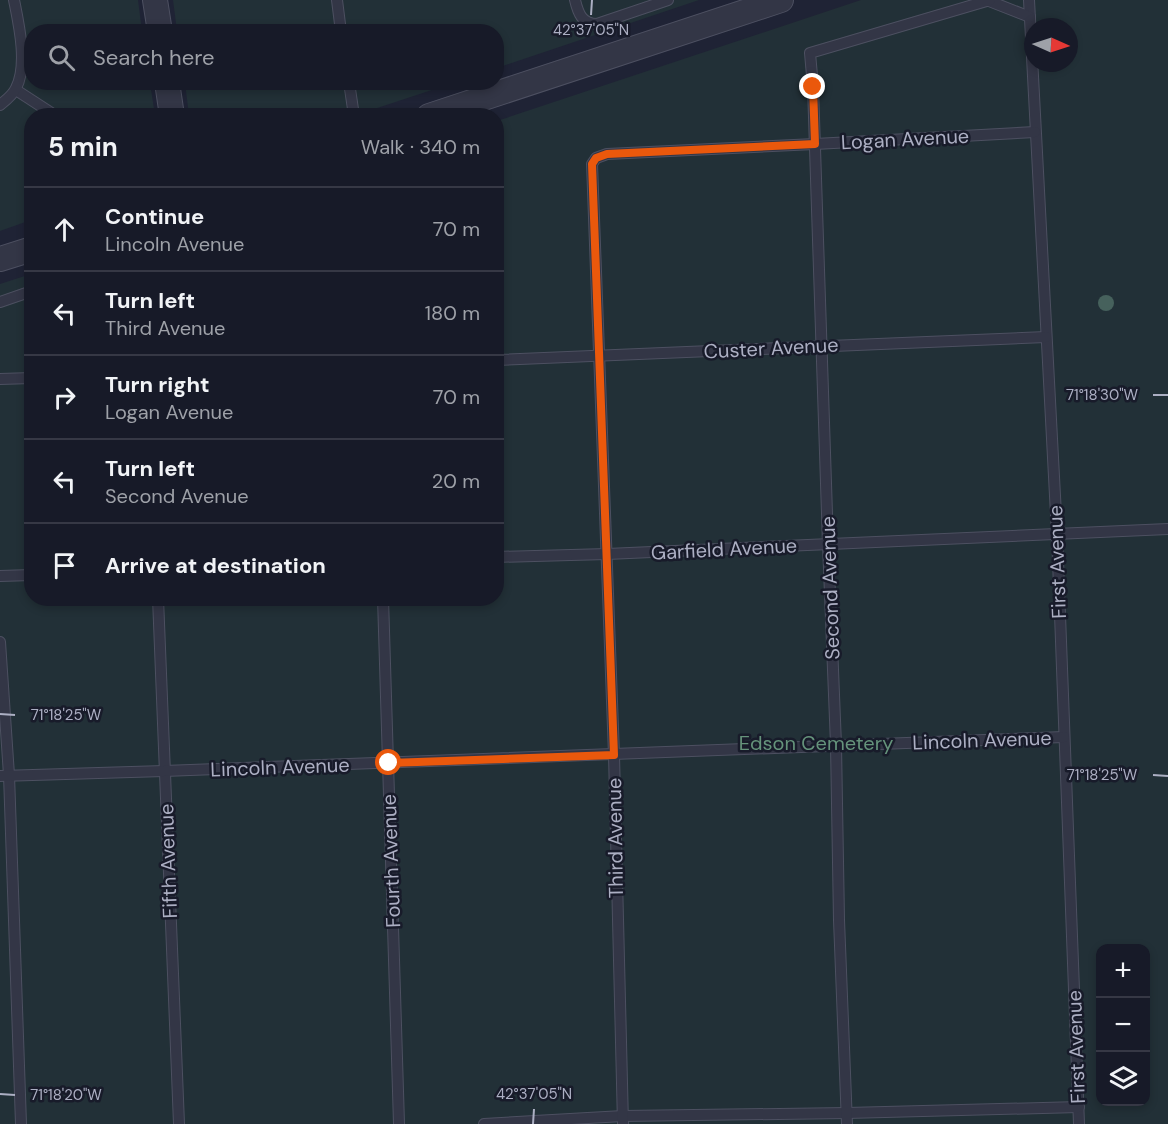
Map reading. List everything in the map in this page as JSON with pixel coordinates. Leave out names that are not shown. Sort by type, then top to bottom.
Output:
[{"type":"street","points":[[155,0],[159,24]]},
{"type":"street","points":[[453,108],[781,0]]},
{"type":"street","points":[[168,90],[171,108]]},
{"type":"street","points":[[0,259],[24,252]]},
{"type":"lane","points":[[0,105],[16,90],[21,74],[22,54],[14,0]]},
{"type":"lane","points":[[337,0],[340,24]]},
{"type":"lane","points":[[574,0],[582,19],[589,24],[597,24],[668,0]]},
{"type":"lane","points":[[990,0],[1030,17]]},
{"type":"lane","name":"Second Avenue","points":[[847,1119],[839,920],[836,745],[810,53],[990,0]]},
{"type":"lane","name":"First Avenue","points":[[1029,0],[1057,534],[1079,1124]]},
{"type":"lane","points":[[16,90],[44,108]]},
{"type":"lane","points":[[350,90],[353,108]]},
{"type":"lane","name":"Logan Avenue","points":[[596,158],[607,154],[1035,132]]},
{"type":"lane","name":"Third Avenue","points":[[596,158],[592,164],[614,755],[623,1120]]},
{"type":"lane","points":[[0,302],[24,294]]},
{"type":"lane","name":"Custer Avenue","points":[[504,360],[1046,337]]},
{"type":"lane","points":[[0,379],[24,378]]},
{"type":"lane","name":"Garfield Avenue","points":[[504,557],[1168,529]]},
{"type":"lane","points":[[0,576],[24,575]]},
{"type":"lane","name":"Fifth Avenue","points":[[158,606],[179,1124]]},
{"type":"lane","name":"Fourth Avenue","points":[[383,606],[399,1124]]},
{"type":"lane","points":[[0,642],[4,776],[21,1124]]},
{"type":"lane","name":"Lincoln Avenue","points":[[4,776],[1064,737]]},
{"type":"lane","points":[[484,1124],[623,1120],[847,1119],[1079,1107]]},
{"type":"green space","points":[[0,0],[138,0],[141,24],[24,24],[24,90],[151,90],[154,108],[24,108],[24,222],[0,231]]},
{"type":"green space","points":[[173,0],[699,0],[504,66],[504,24],[176,24]]},
{"type":"green space","name":"Edson Cemetery","points":[[861,0],[1168,0],[1168,1124],[0,1124],[0,284],[24,276],[24,606],[504,606],[504,119]]},
{"type":"green space","points":[[186,90],[432,90],[377,108],[188,108]]},
{"type":"route","points":[[389,763],[614,755],[592,164],[596,158],[607,154],[815,144],[813,87]]}]
